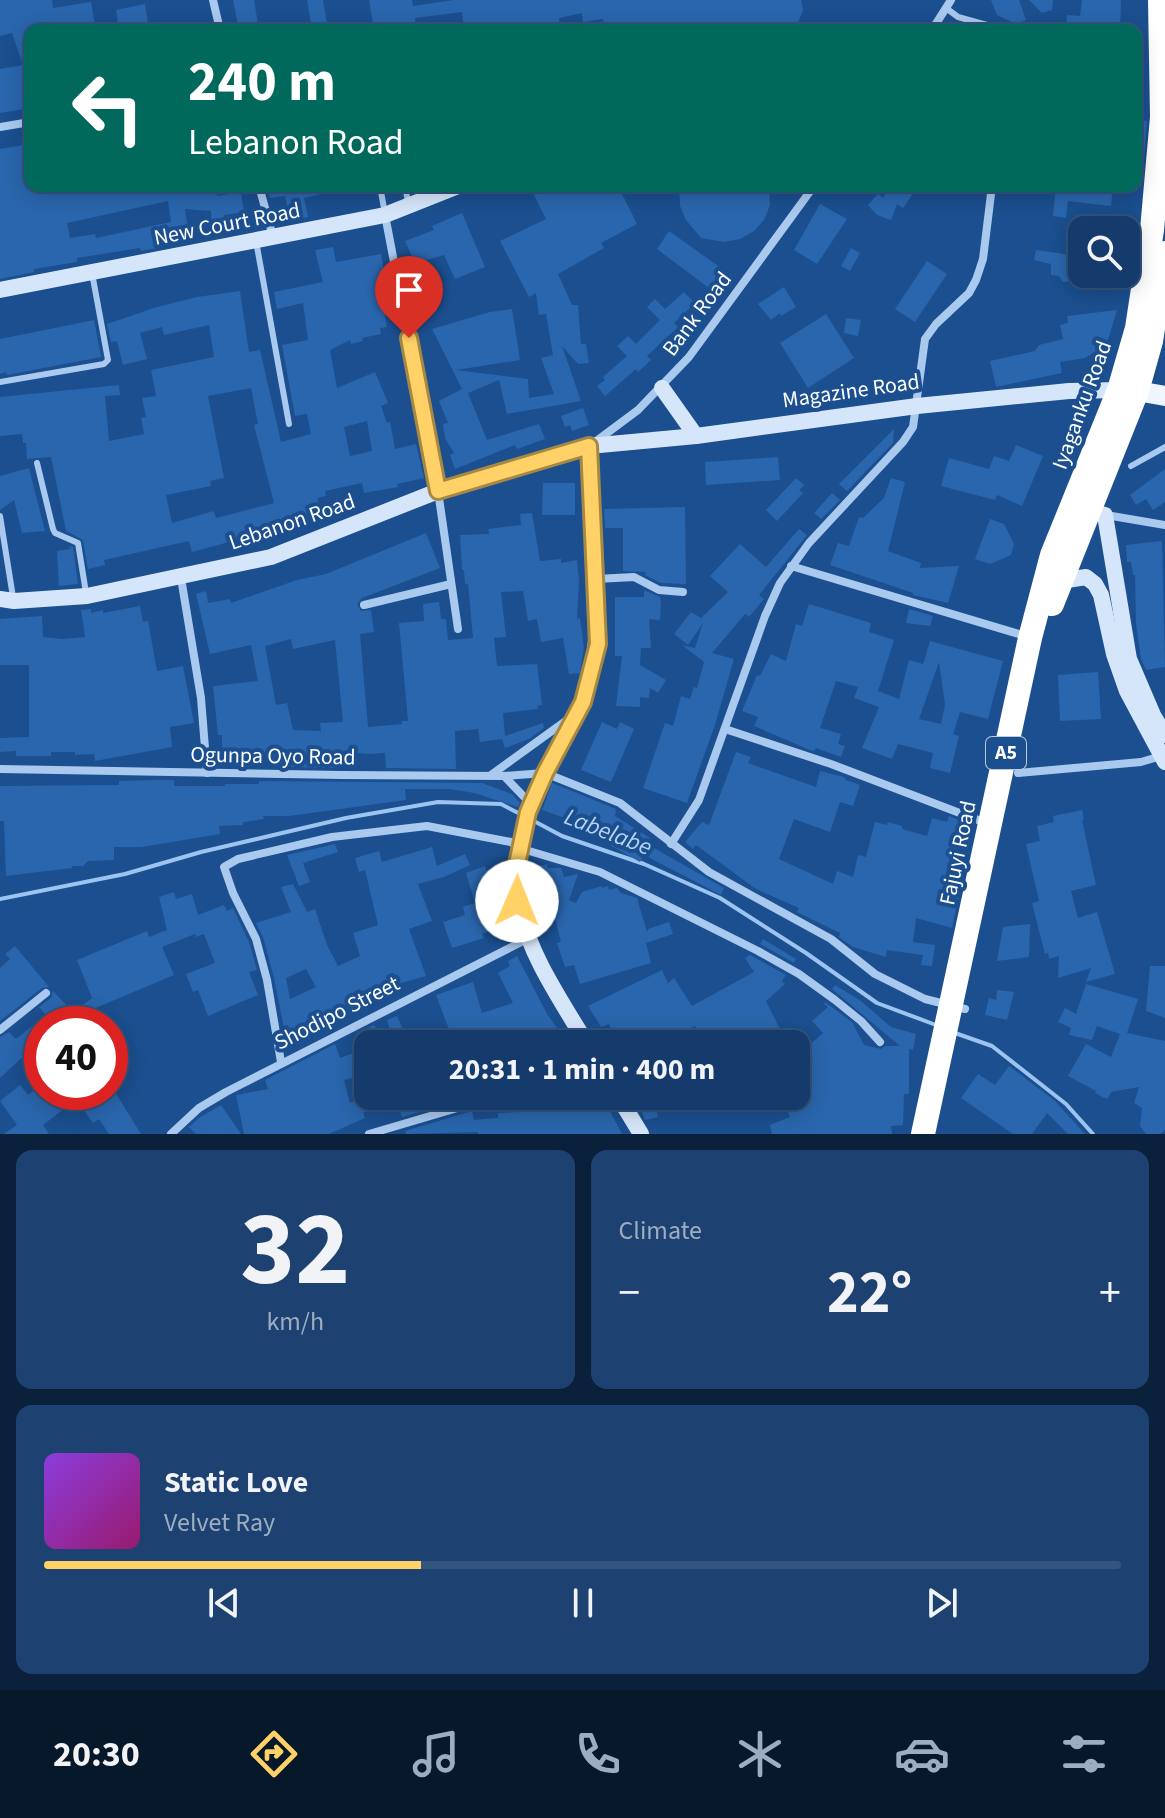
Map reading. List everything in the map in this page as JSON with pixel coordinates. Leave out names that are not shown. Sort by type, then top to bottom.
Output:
[{"type":"highway","name":"Iyaganku Road","points":[[1132,387],[1137,328],[1152,230],[1162,117],[1160,0]]},
{"type":"highway","name":"Iyaganku Road","points":[[1090,506],[1090,456],[1132,387],[1151,341],[1165,253]]},
{"type":"highway","name":"Fajuyi Road","points":[[923,1134],[945,1063],[1018,773],[1052,604],[1090,506]]},
{"type":"highway","name":"Fajuyi Road","points":[[956,1014],[1030,638],[1052,555],[1090,506]]},
{"type":"highway","name":"Fajuyi Road","points":[[937,1134],[945,1063]]},
{"type":"main road","name":"New Court Road","points":[[0,290],[385,215],[443,192]]},
{"type":"main road","name":"Magazine Road","points":[[589,446],[696,436],[917,406],[1165,385]]},
{"type":"main road","name":"Magazine Road","points":[[1132,387],[1165,396]]},
{"type":"main road","points":[[662,388],[696,436]]},
{"type":"main road","points":[[579,1030],[535,956],[517,901],[520,845],[530,808],[578,712],[598,644],[589,446]]},
{"type":"main road","name":"Lebanon Road","points":[[7,600],[87,596],[271,557],[438,491],[589,446]]},
{"type":"main road","points":[[1090,506],[1129,659],[1165,735]]},
{"type":"main road","points":[[1061,581],[1086,577],[1095,584],[1101,595],[1114,654],[1127,691],[1163,759]]},
{"type":"main road","points":[[626,1110],[641,1134]]},
{"type":"street","points":[[213,0],[219,24]]},
{"type":"street","points":[[936,24],[948,4]]},
{"type":"street","points":[[0,127],[24,123]]},
{"type":"street","points":[[260,192],[265,240]]},
{"type":"street","name":"Bank Road","points":[[589,446],[662,388],[689,357],[810,192]]},
{"type":"street","points":[[671,844],[699,800],[765,616],[791,566],[913,427],[925,339],[936,324],[969,293],[976,280],[983,259],[991,192]]},
{"type":"street","points":[[385,215],[438,491],[458,629]]},
{"type":"street","points":[[1090,506],[1165,525]]},
{"type":"street","points":[[791,566],[1030,638]]},
{"type":"street","points":[[595,579],[634,577],[659,590],[683,592]]},
{"type":"street","points":[[181,578],[201,698],[207,773]]},
{"type":"street","points":[[364,605],[451,584]]},
{"type":"street","points":[[491,775],[578,712]]},
{"type":"street","points":[[725,729],[831,764],[991,825]]},
{"type":"street","points":[[1018,773],[1163,759]]},
{"type":"street","name":"Ogunpa Oyo Road","points":[[0,769],[504,776],[545,773]]},
{"type":"street","points":[[545,773],[620,803],[709,872],[831,939],[875,974],[956,1014]]},
{"type":"street","points":[[504,776],[530,808]]},
{"type":"street","points":[[281,1062],[267,980],[256,939],[224,867],[238,859],[332,837],[427,826],[511,842],[600,872],[799,974],[861,1021],[880,1042]]},
{"type":"street","name":"Shodipo Street","points":[[171,1134],[199,1108],[281,1062],[529,938]]},
{"type":"street","points":[[0,1030],[46,993]]},
{"type":"street","points":[[369,1134],[450,1110]]},
{"type":"lane","points":[[948,4],[958,17],[983,24]]},
{"type":"lane","points":[[381,192],[385,215]]},
{"type":"lane","points":[[406,192],[409,206]]},
{"type":"lane","points":[[265,240],[289,424]]},
{"type":"lane","points":[[0,382],[104,364],[108,360],[92,273]]},
{"type":"lane","points":[[1131,466],[1165,447]]},
{"type":"lane","points":[[37,463],[55,533],[78,543],[87,596]]},
{"type":"lane","points":[[0,516],[7,600]]},
{"type":"building","points":[[0,0],[52,0],[53,8],[91,2],[95,24],[24,24],[24,109],[0,113],[0,69],[23,65],[12,33],[0,36]]},
{"type":"building","points":[[233,0],[254,0],[258,24],[238,24]]},
{"type":"building","points":[[307,0],[323,0],[327,24],[311,24]]},
{"type":"building","points":[[369,0],[412,0],[413,6],[454,0],[801,0],[803,10],[797,24],[604,24],[603,19],[583,22],[582,13],[559,18],[560,24],[463,24],[462,12],[415,18],[416,24],[373,24]]},
{"type":"building","points":[[991,0],[1019,0],[1026,20],[1016,24],[997,15]]},
{"type":"building","points":[[1029,0],[1053,0],[1052,10],[1042,13]]},
{"type":"building","points":[[1082,0],[1121,0],[1120,24],[1066,24],[1067,15],[1080,16]]},
{"type":"building","points":[[145,4],[148,24],[118,24],[116,10]]},
{"type":"building","points":[[1142,120],[1147,121],[1142,177]]},
{"type":"building","points":[[24,145],[24,192],[217,192],[217,196],[241,192],[244,212],[224,215],[226,229],[212,231],[211,211],[185,209],[190,242],[77,258],[77,262],[34,269],[34,272],[0,279],[0,149]],"holes":[[[168,201],[171,222],[96,238],[95,234],[70,238],[67,223]]]},
{"type":"building","points":[[268,192],[330,192],[304,198],[308,217],[290,221],[285,196],[270,198]]},
{"type":"building","points":[[540,192],[621,192],[637,224],[601,243],[604,248],[558,274],[572,305],[578,305],[581,344],[586,344],[589,363],[578,364],[562,346],[581,401],[507,414],[499,380],[468,393],[487,440],[539,424],[545,439],[517,449],[515,445],[455,469],[450,455],[454,453],[445,438],[443,424],[448,423],[439,401],[462,389],[432,329],[490,312],[512,309],[520,360],[456,370],[528,379],[529,398],[554,394],[541,358],[553,355],[546,314],[539,315],[536,293],[529,297],[500,241],[546,219],[534,195]]},
{"type":"building","points":[[679,192],[769,192],[770,205],[764,220],[754,231],[740,239],[724,242],[701,238],[686,220],[680,206]]},
{"type":"building","points":[[887,192],[914,192],[903,208],[897,204],[891,220],[877,215],[868,205],[878,194],[883,198]]},
{"type":"building","points":[[1055,192],[1112,192],[1111,206],[1068,201],[1066,218],[1053,216]]},
{"type":"building","points":[[820,204],[847,219],[817,264],[794,250]]},
{"type":"building","points":[[462,213],[485,267],[455,279],[444,255],[417,263],[414,261],[405,241],[434,230],[432,226]]},
{"type":"building","points":[[669,231],[728,273],[713,291],[657,249]]},
{"type":"building","points":[[333,247],[336,262],[381,254],[387,287],[381,288],[387,327],[380,328],[381,334],[351,344],[350,340],[330,350],[337,388],[375,372],[388,403],[381,406],[387,423],[390,422],[395,449],[416,444],[424,478],[397,484],[398,487],[364,493],[362,483],[325,491],[326,496],[317,498],[326,521],[312,526],[310,520],[192,552],[189,541],[104,560],[105,565],[88,569],[83,540],[66,531],[51,457],[27,459],[22,434],[0,436],[0,397],[119,385],[120,395],[105,396],[109,441],[144,434],[141,418],[146,417],[142,398],[156,396],[151,370],[214,357],[209,325],[164,335],[162,327],[140,333],[147,359],[123,365],[117,341],[111,342],[107,324],[197,297],[240,291],[249,352],[260,350],[281,442],[311,434],[307,414],[295,416],[282,345],[308,340],[303,303],[277,309],[274,292],[323,282],[315,250]],"holes":[[[251,388],[258,424],[254,425],[274,503],[216,518],[214,511],[172,523],[166,495],[211,486],[210,481],[224,478],[208,396]],[[367,421],[372,451],[350,456],[344,427]]]},
{"type":"building","points":[[851,248],[860,253],[850,271],[841,266]]},
{"type":"building","points":[[1036,250],[1068,256],[1068,281],[1063,282],[1059,276],[1051,275],[1051,264],[1034,260]]},
{"type":"building","points":[[927,261],[947,274],[915,322],[895,309]]},
{"type":"building","points":[[784,287],[796,307],[771,320],[758,304]]},
{"type":"building","points":[[684,292],[695,303],[674,323],[678,327],[647,356],[651,360],[605,396],[597,386],[627,356],[617,346],[628,336],[636,344],[660,320],[647,307],[655,299],[665,309]]},
{"type":"building","points":[[1117,310],[1108,340],[1097,351],[1085,358],[1060,362],[1062,373],[996,387],[990,361],[1035,351],[1039,345],[1063,339],[1060,325],[1068,323],[1067,316]]},
{"type":"building","points":[[826,314],[854,358],[808,388],[780,343]]},
{"type":"building","points":[[846,318],[861,320],[858,336],[844,333]]},
{"type":"building","points":[[94,320],[101,357],[0,374],[0,339]]},
{"type":"building","points":[[583,408],[589,425],[572,431],[570,425],[565,427],[561,416]]},
{"type":"building","points":[[894,429],[893,443],[847,491],[839,484]]},
{"type":"building","points":[[1016,445],[1043,456],[1022,506],[997,495],[995,500],[941,486],[949,458],[989,469],[994,456],[1009,461]]},
{"type":"building","points":[[778,457],[780,480],[706,485],[705,462]]},
{"type":"building","points":[[29,468],[45,531],[22,533],[14,500],[0,510],[0,476]]},
{"type":"building","points":[[1165,469],[1165,502],[1153,510],[1146,499],[1136,505],[1130,495]]},
{"type":"building","points":[[796,478],[804,485],[799,490],[803,493],[777,521],[766,510]]},
{"type":"building","points":[[891,478],[905,482],[888,551],[921,563],[920,568],[959,566],[948,603],[913,595],[830,565],[838,543],[849,546],[859,517],[863,518],[884,498]]},
{"type":"building","points":[[543,483],[575,483],[575,515],[542,515]]},
{"type":"building","points":[[832,493],[840,500],[821,519],[814,513]]},
{"type":"building","points":[[685,507],[686,584],[661,583],[645,575],[646,572],[623,571],[623,528],[605,528],[604,509]]},
{"type":"building","points":[[532,513],[540,561],[561,559],[561,563],[577,560],[577,619],[580,618],[584,648],[580,673],[569,674],[563,638],[541,642],[537,619],[528,621],[523,591],[501,592],[506,637],[494,638],[497,666],[537,664],[542,705],[537,706],[538,709],[503,713],[505,736],[543,723],[544,728],[529,739],[505,748],[502,739],[480,742],[478,729],[455,731],[456,769],[386,768],[385,753],[338,751],[336,768],[289,767],[289,758],[222,761],[222,735],[218,735],[213,686],[258,681],[251,645],[210,654],[196,594],[206,591],[208,603],[230,599],[231,603],[297,580],[326,574],[426,533],[440,568],[362,598],[357,604],[361,611],[371,610],[374,632],[360,634],[368,727],[402,724],[402,721],[408,721],[399,623],[424,621],[423,604],[439,602],[441,619],[446,619],[448,640],[473,638],[460,535],[489,534],[488,529],[521,525],[520,514]],"holes":[[[291,639],[293,649],[335,640],[343,722],[320,723],[321,731],[293,730],[287,703],[276,705],[265,646]]]},
{"type":"building","points":[[990,519],[1004,524],[1014,544],[1011,555],[990,564],[975,559]]},
{"type":"building","points":[[799,529],[807,535],[759,595],[764,599],[749,617],[745,614],[712,653],[734,659],[715,725],[687,803],[643,788],[665,723],[673,726],[681,696],[690,699],[694,687],[697,688],[704,662],[682,645],[695,648],[703,623],[688,645],[674,634],[691,612],[701,618],[728,592],[710,576],[740,544],[766,567]]},
{"type":"building","points":[[1162,541],[1165,667],[1146,670],[1141,659],[1136,624],[1135,575],[1131,562],[1127,562],[1126,545]]},
{"type":"building","points":[[69,546],[73,547],[78,584],[59,586],[57,551],[70,549]]},
{"type":"building","points":[[644,590],[660,597],[661,603],[660,620],[649,619],[651,648],[641,648],[640,665],[666,680],[658,693],[650,688],[649,698],[640,697],[640,707],[616,706],[622,656],[615,656],[615,597],[644,597]]},
{"type":"building","points":[[809,604],[871,623],[869,632],[894,640],[878,691],[899,699],[909,660],[923,664],[930,641],[1003,661],[988,719],[960,712],[953,734],[959,736],[950,773],[930,768],[933,753],[898,744],[892,759],[862,748],[879,707],[854,698],[858,687],[836,681],[820,728],[841,734],[838,744],[845,746],[841,757],[816,748],[810,750],[754,726],[758,717],[742,711],[757,675],[760,676],[771,654],[786,661],[796,624],[802,626]],"holes":[[[939,662],[945,704],[941,724],[919,719]]]},
{"type":"building","points":[[140,606],[143,622],[148,621],[157,671],[183,666],[194,723],[170,727],[172,747],[95,761],[94,754],[75,755],[75,752],[16,756],[16,751],[0,752],[0,738],[29,737],[29,665],[0,665],[0,619],[42,616],[43,637],[85,637],[81,610],[91,609],[91,613],[103,610],[103,613]]},
{"type":"building","points":[[909,609],[933,616],[930,626],[906,623]]},
{"type":"building","points":[[1098,672],[1101,719],[1060,721],[1058,675]]},
{"type":"building","points":[[602,722],[617,729],[620,722],[634,729],[611,782],[581,770]]},
{"type":"building","points":[[736,752],[751,757],[748,763],[816,787],[820,771],[860,785],[853,806],[840,802],[830,832],[794,819],[779,859],[833,884],[837,871],[853,877],[858,855],[866,857],[875,822],[887,825],[888,822],[927,836],[932,818],[947,822],[949,816],[959,820],[952,842],[958,843],[958,850],[950,879],[962,881],[952,928],[916,918],[913,942],[935,945],[932,966],[921,965],[923,955],[887,950],[886,957],[853,947],[839,937],[840,933],[797,912],[799,908],[756,889],[696,845],[693,849],[685,842],[702,822],[709,825]]},
{"type":"building","points":[[174,780],[174,786],[259,784],[259,781],[482,783],[512,794],[520,803],[518,807],[450,789],[405,789],[406,800],[289,816],[263,816],[264,819],[243,822],[243,825],[219,826],[220,834],[142,847],[114,847],[114,860],[88,861],[83,866],[6,876],[0,786],[119,785],[119,781]]},
{"type":"building","points":[[552,783],[616,809],[615,816],[650,838],[647,844],[724,888],[721,895],[644,855],[640,862],[608,844],[616,830],[595,821],[593,828],[542,810]]},
{"type":"building","points":[[1082,810],[1096,885],[1071,891],[1078,918],[1097,912],[1115,974],[1086,982],[1091,968],[1058,978],[1059,956],[1049,959],[1048,953],[1045,954],[1032,903],[1039,901],[1026,844],[1040,841],[1037,826],[1054,822],[1053,816]]},
{"type":"building","points":[[335,844],[338,852],[303,863],[310,882],[299,886],[287,855]]},
{"type":"building","points":[[432,847],[437,866],[465,854],[470,865],[418,884],[432,921],[409,929],[426,976],[394,985],[396,990],[379,996],[376,987],[356,997],[360,1003],[332,1019],[328,1012],[301,1024],[306,1035],[287,1043],[274,978],[256,923],[291,912],[281,887],[293,884],[307,912],[315,909],[338,966],[360,956],[353,933],[378,925],[365,870],[359,872],[355,858],[379,851],[382,862]],"holes":[[[306,969],[316,987],[290,999],[286,978]]]},
{"type":"building","points":[[547,864],[548,868],[561,868],[564,877],[578,874],[569,900],[576,903],[582,892],[602,886],[608,886],[609,890],[617,888],[621,893],[637,898],[647,932],[669,922],[673,934],[646,943],[651,963],[580,984],[574,965],[565,967],[557,943],[561,942],[549,894],[534,898],[530,883],[534,882],[531,868]]},
{"type":"building","points":[[485,866],[491,883],[496,881],[507,924],[482,934],[484,938],[452,948],[443,922],[465,915],[463,907],[475,903],[466,873]]},
{"type":"building","points":[[174,892],[176,899],[192,894],[198,915],[224,905],[227,911],[233,908],[249,942],[257,970],[249,972],[258,995],[208,1016],[198,990],[193,992],[186,974],[215,963],[204,934],[196,937],[195,934],[162,947],[174,975],[100,1006],[81,1006],[92,998],[77,960],[147,931],[149,937],[167,930],[159,897]]},
{"type":"building","points":[[1030,924],[1029,957],[997,961],[1003,927]]},
{"type":"building","points":[[763,939],[796,959],[794,963],[760,944]]},
{"type":"building","points":[[15,946],[49,987],[42,988],[0,1021],[0,968],[10,959],[5,954]]},
{"type":"building","points":[[750,955],[786,975],[782,981],[785,984],[766,1001],[783,1030],[697,1030],[695,1026],[688,1030],[612,1030],[609,1024],[601,1027],[588,1006],[662,970],[668,983],[674,978],[692,1006],[754,972],[745,958]]},
{"type":"building","points":[[517,956],[559,1030],[449,1030],[436,995],[473,982],[482,1013],[513,1003],[498,973],[510,966],[508,961]]},
{"type":"building","points":[[1150,966],[1165,966],[1165,1018],[1146,1011]]},
{"type":"building","points":[[1086,984],[1138,999],[1127,1033],[1165,1041],[1165,1130],[1160,1134],[1146,1134],[1140,1126],[1142,1108],[1134,1103],[1139,1087],[1111,1092],[1108,1098],[1104,1098],[1068,1076],[1086,1044],[1111,1057],[1120,1034],[1097,1026],[1092,1040],[1069,1035],[1071,1028],[1058,1022],[1065,1008],[1076,1014]]},
{"type":"building","points":[[835,985],[861,1001],[891,1027],[916,1034],[913,1050],[909,1049],[909,1094],[904,1094],[903,1125],[891,1126],[892,1134],[772,1134],[770,1125],[790,1117],[787,1110],[810,1110],[810,1060],[813,1059],[810,1045],[823,1033],[812,1021],[828,1007],[825,1002],[852,1022],[864,1045],[881,1049],[900,1046],[832,989]]},
{"type":"building","points":[[997,990],[1014,992],[1007,1020],[985,1015],[989,998],[996,1000]]},
{"type":"building","points":[[53,991],[67,1006],[40,1006],[51,998]]},
{"type":"building","points":[[397,1016],[402,1030],[390,1030],[387,1020]]},
{"type":"building","points":[[9,1032],[16,1039],[24,1033],[24,1056],[0,1078],[0,1037]]},
{"type":"building","points":[[335,1044],[340,1058],[354,1053],[354,1077],[344,1080],[350,1103],[354,1101],[354,1110],[372,1110],[363,1112],[365,1118],[329,1134],[244,1134],[236,1095],[268,1089],[265,1080]]},
{"type":"building","points":[[1009,1066],[1055,1101],[1085,1134],[1068,1134],[1047,1113],[1032,1134],[1013,1134],[961,1098],[978,1074],[995,1085]]},
{"type":"building","points":[[20,1085],[24,1090],[24,1110],[62,1110],[43,1125],[49,1134],[4,1134],[17,1125],[0,1101]]},
{"type":"building","points":[[221,1105],[241,1134],[196,1134],[189,1127],[199,1118]]},
{"type":"building","points":[[84,1110],[126,1110],[141,1134],[109,1134],[99,1119],[93,1123]]},
{"type":"building","points":[[400,1110],[426,1110],[402,1117]]},
{"type":"building","points":[[609,1110],[622,1134],[406,1134],[405,1131],[472,1111],[474,1120],[498,1118],[498,1113]]},
{"type":"building","points":[[641,1110],[657,1110],[658,1117],[645,1120]]},
{"type":"waterway","name":"Labelabe","points":[[0,899],[125,874],[201,852],[346,818],[438,802],[501,804],[524,816]]},
{"type":"waterway","name":"Labelabe","points":[[532,820],[562,836],[644,864],[720,898],[877,1003],[936,1025]]},
{"type":"waterway","name":"Labelabe","points":[[955,1033],[992,1046],[1066,1104],[1093,1134]]},
{"type":"route","points":[[409,338],[438,491],[589,446],[598,644],[583,702],[528,812],[516,869],[517,901]]}]
